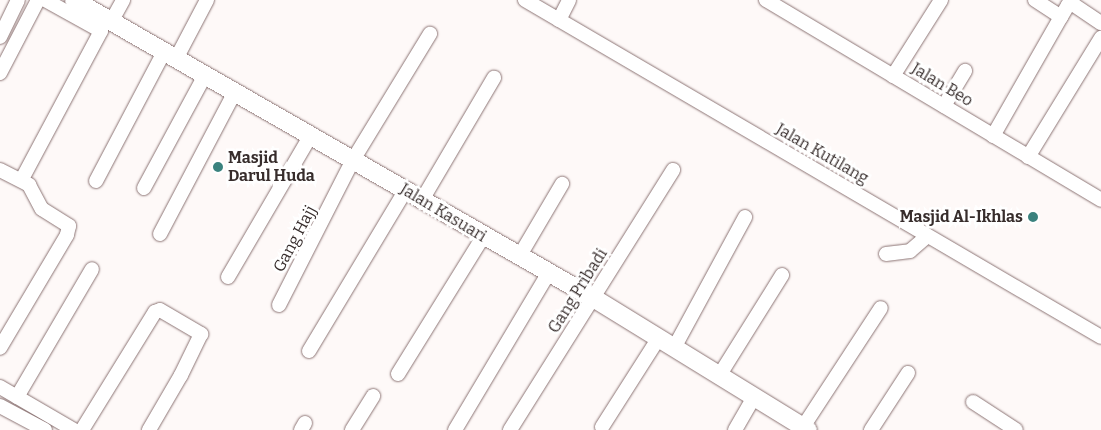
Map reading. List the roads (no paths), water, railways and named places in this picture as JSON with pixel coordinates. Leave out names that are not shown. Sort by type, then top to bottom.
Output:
[{"type":"street","points":[[0,37],[18,0]]},
{"type":"street","points":[[0,73],[38,0]]},
{"type":"street","points":[[22,179],[101,31],[45,0]]},
{"type":"street","name":"Jalan Kasuari","points":[[74,0],[594,300],[805,428]]},
{"type":"street","points":[[111,22],[124,0]]},
{"type":"street","points":[[96,181],[170,56],[208,0]]},
{"type":"street","name":"Jalan Kutilang","points":[[525,0],[1101,337]]},
{"type":"street","points":[[559,20],[569,0]]},
{"type":"street","name":"Jalan Beo","points":[[766,0],[1101,200]]},
{"type":"street","points":[[1035,0],[1061,16]]},
{"type":"street","points":[[893,76],[936,2]]},
{"type":"street","points":[[993,136],[1068,5],[1072,4],[1101,23]]},
{"type":"street","name":"Gang Hajj","points":[[279,305],[353,160],[430,34]]},
{"type":"street","points":[[1028,157],[1101,38]]},
{"type":"street","points":[[944,106],[965,71]]},
{"type":"street","points":[[144,188],[205,75]]},
{"type":"street","points":[[422,200],[494,78]]},
{"type":"street","points":[[160,234],[235,92]]},
{"type":"street","points":[[228,277],[311,135]]},
{"type":"street","points":[[0,170],[22,179],[35,192],[42,209],[69,226],[67,235],[0,348]]},
{"type":"street","name":"Gang Pribadi","points":[[510,430],[594,300],[673,170]]},
{"type":"street","points":[[519,257],[562,184]]},
{"type":"street","points":[[309,351],[406,191]]},
{"type":"street","points":[[674,348],[745,217]]},
{"type":"street","points":[[886,254],[910,252],[926,236]]},
{"type":"street","points":[[398,374],[483,237]]},
{"type":"street","points":[[17,397],[92,269]]},
{"type":"street","points":[[455,430],[548,274]]},
{"type":"street","points":[[719,376],[782,276]]},
{"type":"street","points":[[805,428],[881,308]]},
{"type":"street","points":[[82,430],[155,312],[160,310],[200,334],[181,375],[149,430]]},
{"type":"street","points":[[602,427],[658,339]]},
{"type":"street","points":[[872,430],[908,373]]},
{"type":"street","points":[[0,387],[74,430]]},
{"type":"street","points":[[352,430],[373,396]]},
{"type":"street","points":[[735,430],[754,397]]},
{"type":"street","points":[[972,402],[1016,430]]},
{"type":"street","points":[[0,406],[45,430]]},
{"type":"place","name":"Masjid Darul Huda","points":[[218,167]]},
{"type":"place","name":"Masjid Al-Ikhlas","points":[[1033,217]]}]
